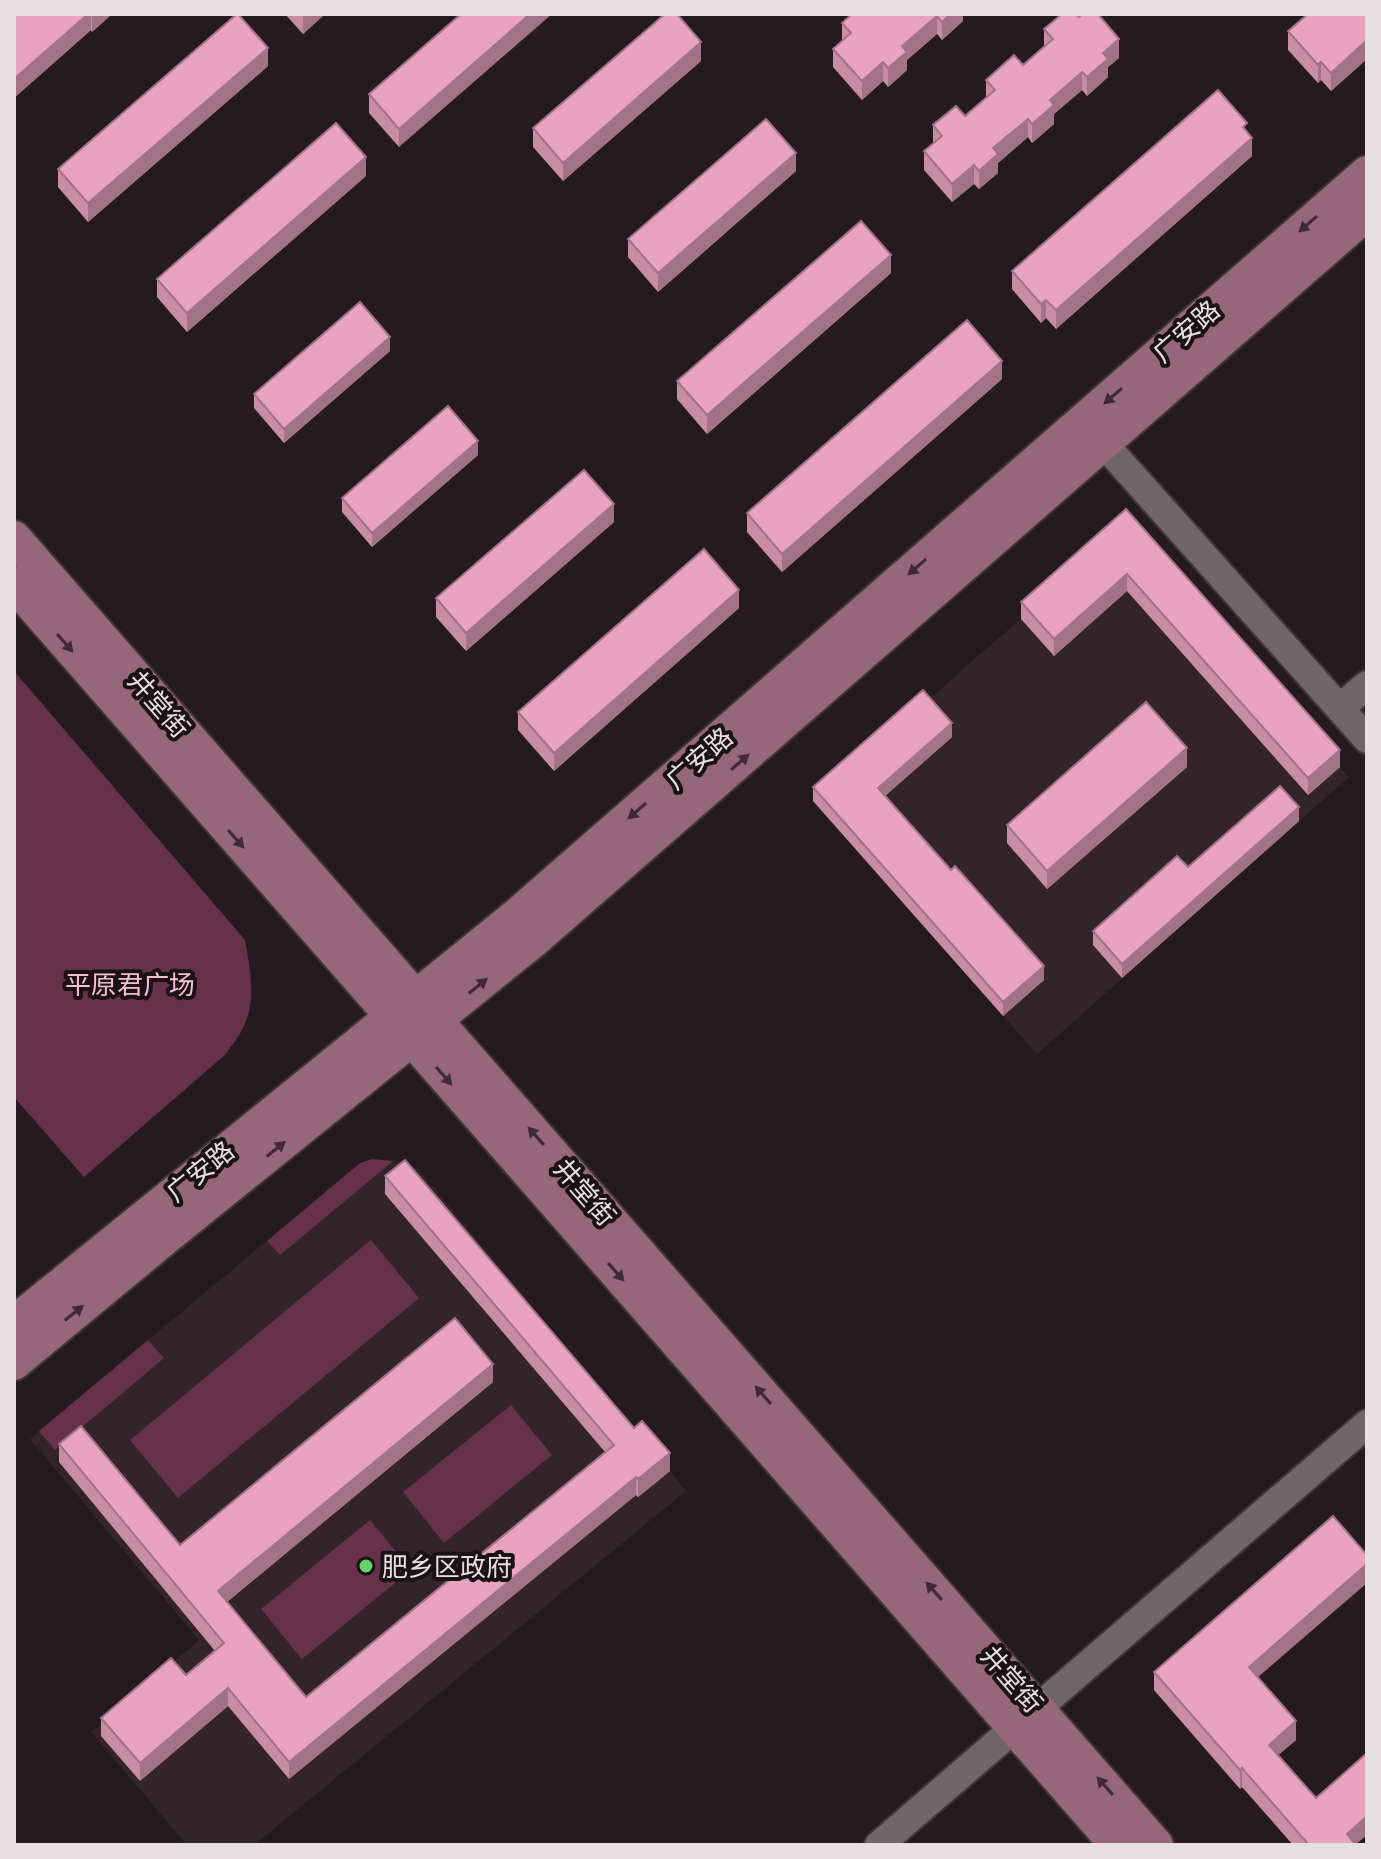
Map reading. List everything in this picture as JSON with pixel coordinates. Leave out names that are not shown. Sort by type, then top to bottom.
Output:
[{"type":"main road","name":"广安路","points":[[14,1363],[414,1018],[515,917],[1367,173]]},
{"type":"main road","name":"广安路","points":[[14,1323],[414,1018],[558,920],[1367,213]]},
{"type":"main road","name":"井堂街","points":[[14,538],[414,1018],[1026,1718],[1156,1845]]},
{"type":"main road","name":"井堂街","points":[[14,584],[414,1018]]},
{"type":"main road","name":"井堂街","points":[[1026,1718],[1117,1845]]},
{"type":"street","points":[[1104,444],[1367,739]]},
{"type":"street","points":[[1340,708],[1367,685]]},
{"type":"street","points":[[879,1845],[1367,1424]]},
{"type":"shaded area","points":[[1126,526],[1349,777],[1037,1054],[813,801]]},
{"type":"shaded area","name":"肥乡区政府","points":[[372,1159],[404,1162],[418,1169],[686,1491],[254,1845],[187,1845],[91,1732],[199,1640],[30,1439],[360,1163]]},
{"type":"green space","name":"平原君广场","points":[[14,671],[245,940],[249,962],[250,1007],[241,1031],[226,1054],[84,1177],[14,1097]]},
{"type":"green space","points":[[372,1159],[393,1161],[280,1255],[267,1241],[360,1163]]},
{"type":"green space","points":[[371,1240],[419,1298],[178,1498],[130,1440]]},
{"type":"green space","points":[[148,1340],[164,1358],[55,1450],[39,1431]]},
{"type":"green space","points":[[511,1405],[552,1455],[444,1543],[403,1492]]},
{"type":"green space","points":[[370,1520],[411,1570],[302,1659],[261,1609]]},
{"type":"building","points":[[14,14],[88,14],[14,79]]},
{"type":"building","points":[[237,14],[268,48],[88,203],[58,169]]},
{"type":"building","points":[[461,14],[530,14],[399,129],[369,94]]},
{"type":"building","points":[[665,14],[677,14],[701,42],[563,163],[533,128]]},
{"type":"building","points":[[852,14],[950,14],[942,22],[937,16],[902,46],[907,52],[888,68],[883,62],[862,81],[833,49],[851,33],[842,23]]},
{"type":"building","points":[[1062,14],[1076,14],[1079,17],[1082,14],[1098,14],[1119,39],[1103,53],[1108,59],[1087,77],[1082,72],[1050,100],[1054,105],[1032,124],[1028,119],[993,148],[998,154],[979,171],[974,165],[952,184],[924,151],[942,136],[933,125],[956,106],[965,116],[995,90],[986,80],[1014,55],[1023,65],[1053,39],[1044,29]]},
{"type":"building","points":[[1308,14],[1367,14],[1367,40],[1331,73],[1321,62],[1318,65],[1288,31]]},
{"type":"building","points":[[1218,90],[1247,123],[1243,127],[1252,138],[1056,310],[1046,300],[1041,304],[1012,271]]},
{"type":"building","points":[[766,119],[796,153],[658,273],[628,239]]},
{"type":"building","points":[[336,123],[366,157],[187,313],[157,279]]},
{"type":"building","points":[[861,221],[891,255],[707,415],[677,381]]},
{"type":"building","points":[[360,302],[390,337],[284,429],[254,394]]},
{"type":"building","points":[[967,320],[1002,361],[782,554],[747,513]]},
{"type":"building","points":[[448,406],[478,441],[372,533],[342,498]]},
{"type":"building","points":[[584,470],[614,504],[466,633],[436,598]]},
{"type":"building","points":[[1126,509],[1340,750],[1308,778],[1127,574],[1054,639],[1021,602]]},
{"type":"building","points":[[704,549],[739,590],[554,753],[518,712]]},
{"type":"building","points":[[923,690],[952,723],[878,788],[951,870],[955,866],[1044,966],[1003,1002],[813,787]]},
{"type":"building","points":[[1146,702],[1187,748],[1047,871],[1007,825]]},
{"type":"building","points":[[1280,786],[1299,807],[1122,964],[1093,931],[1177,856],[1188,867]]},
{"type":"building","points":[[405,1160],[634,1428],[642,1421],[670,1453],[638,1479],[636,1477],[289,1762],[228,1688],[140,1763],[101,1718],[171,1658],[186,1675],[224,1643],[59,1444],[81,1426],[180,1545],[455,1318],[493,1364],[218,1591],[306,1697],[614,1445],[385,1176]]},
{"type":"building","points":[[1333,1516],[1367,1555],[1367,1564],[1249,1667],[1296,1721],[1269,1745],[1316,1798],[1367,1753],[1367,1816],[1347,1834],[1356,1845],[1309,1845],[1154,1672]]},
{"type":"place","name":"肥乡区政府","points":[[366,1566]]}]
